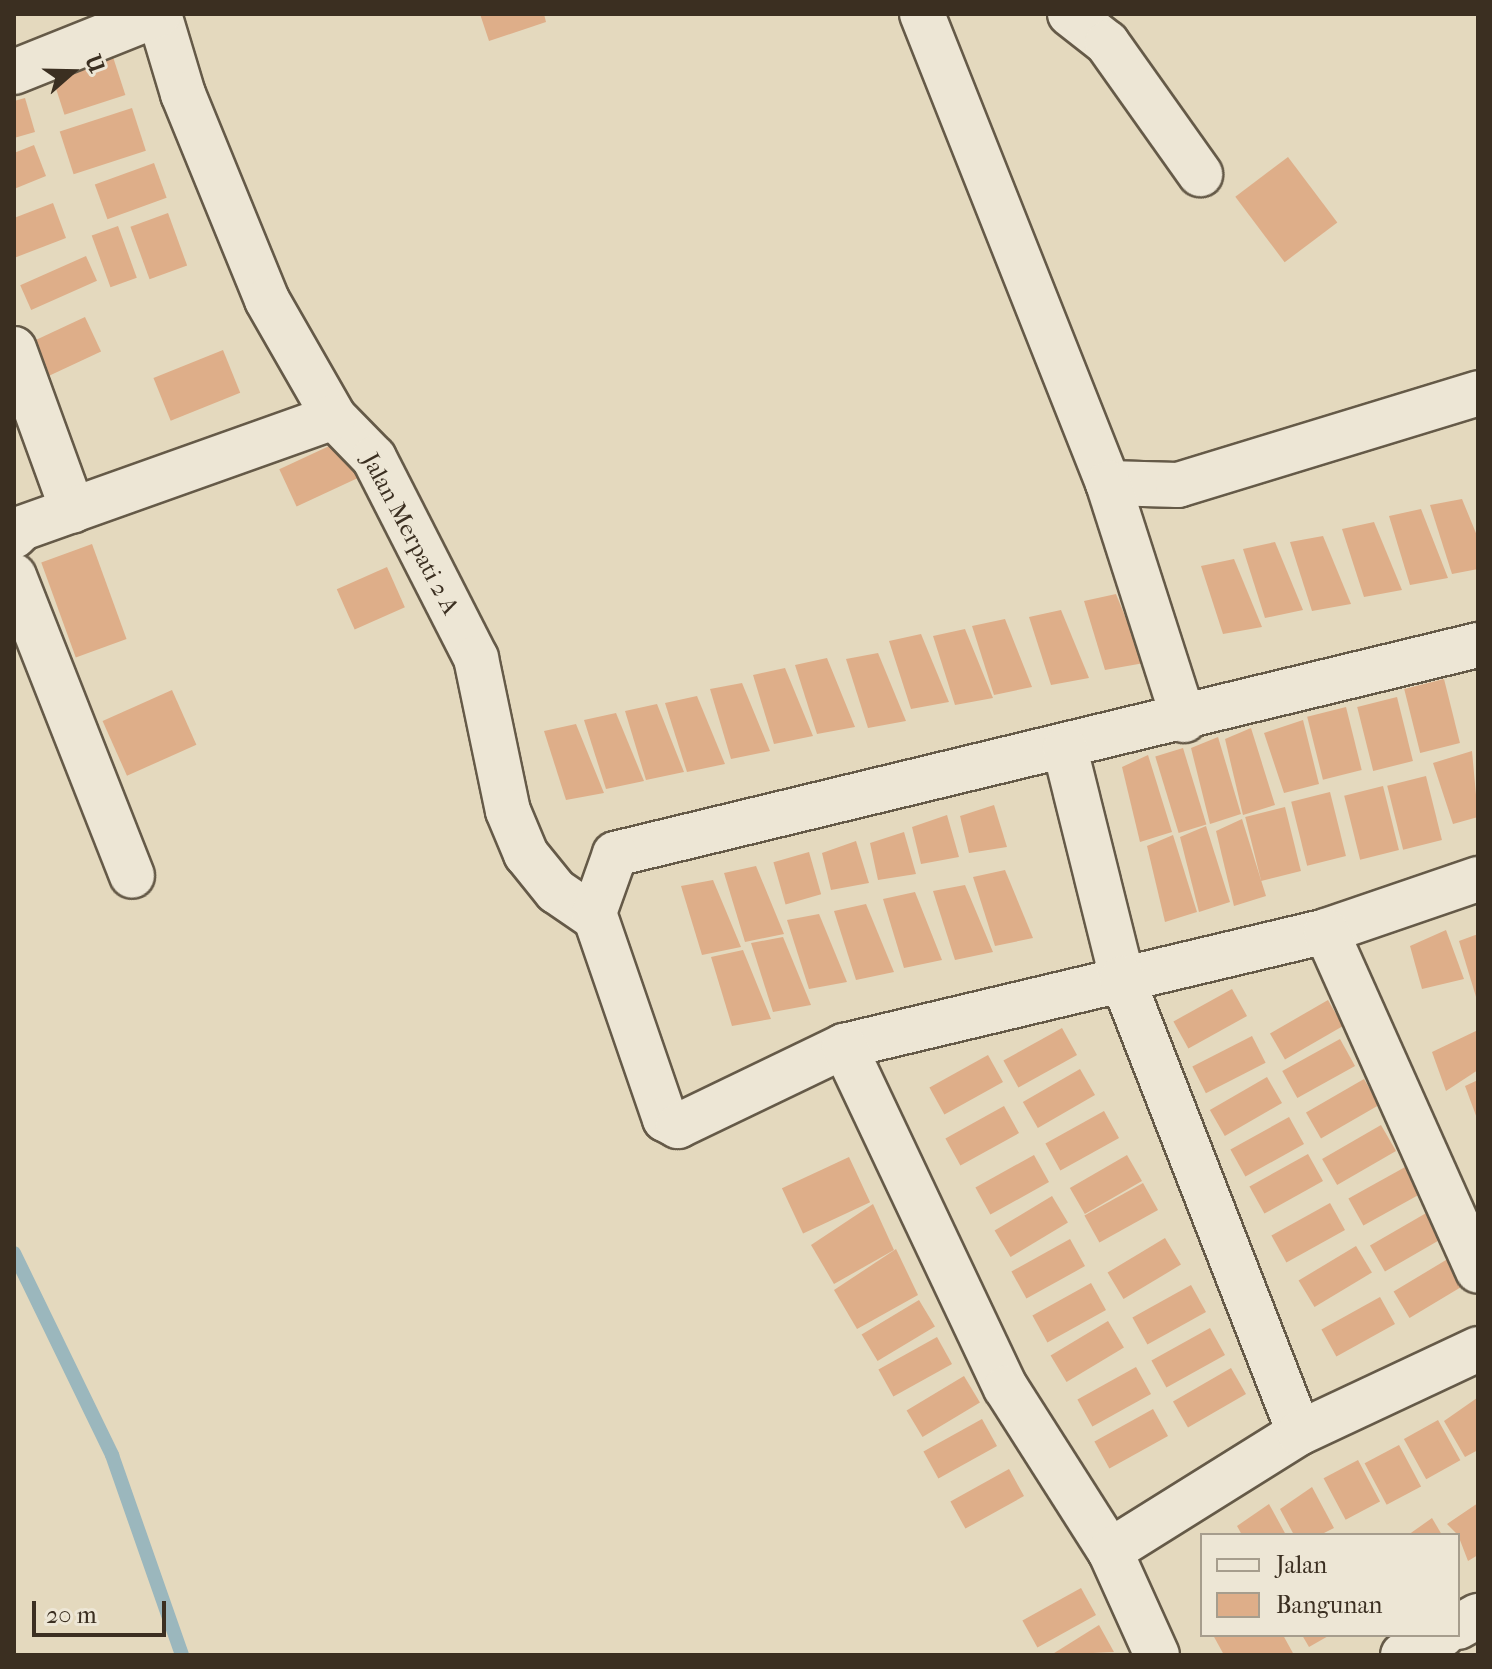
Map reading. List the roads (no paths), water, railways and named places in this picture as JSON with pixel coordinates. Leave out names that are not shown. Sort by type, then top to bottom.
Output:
[{"type":"street","points":[[14,72],[159,14]]},
{"type":"street","name":"Jalan Merpati 2 A","points":[[159,14],[183,94],[267,300],[334,417],[374,458],[476,658],[508,811],[526,854],[556,891],[594,917]]},
{"type":"street","points":[[922,14],[1108,483],[1184,720]]},
{"type":"street","points":[[1070,14],[1107,43],[1200,174]]},
{"type":"street","points":[[14,349],[73,511]]},
{"type":"street","points":[[1108,483],[1178,485],[1478,393]]},
{"type":"street","points":[[14,536],[73,511],[334,417]]},
{"type":"street","points":[[14,576],[132,876]]},
{"type":"street","points":[[1478,645],[1065,749],[615,854],[594,917],[668,1124],[690,1123],[844,1046],[1326,931],[1478,879]]},
{"type":"street","points":[[1065,749],[1122,978],[1299,1433]]},
{"type":"street","points":[[1326,931],[1478,1271]]},
{"type":"street","points":[[844,1046],[1006,1388],[1110,1551],[1157,1655]]},
{"type":"street","points":[[1110,1551],[1299,1433],[1478,1349]]},
{"type":"street","points":[[1460,1626],[1478,1616]]},
{"type":"street","points":[[1403,1655],[1438,1637]]},
{"type":"waterway","points":[[14,1253],[112,1455],[182,1655]]}]
